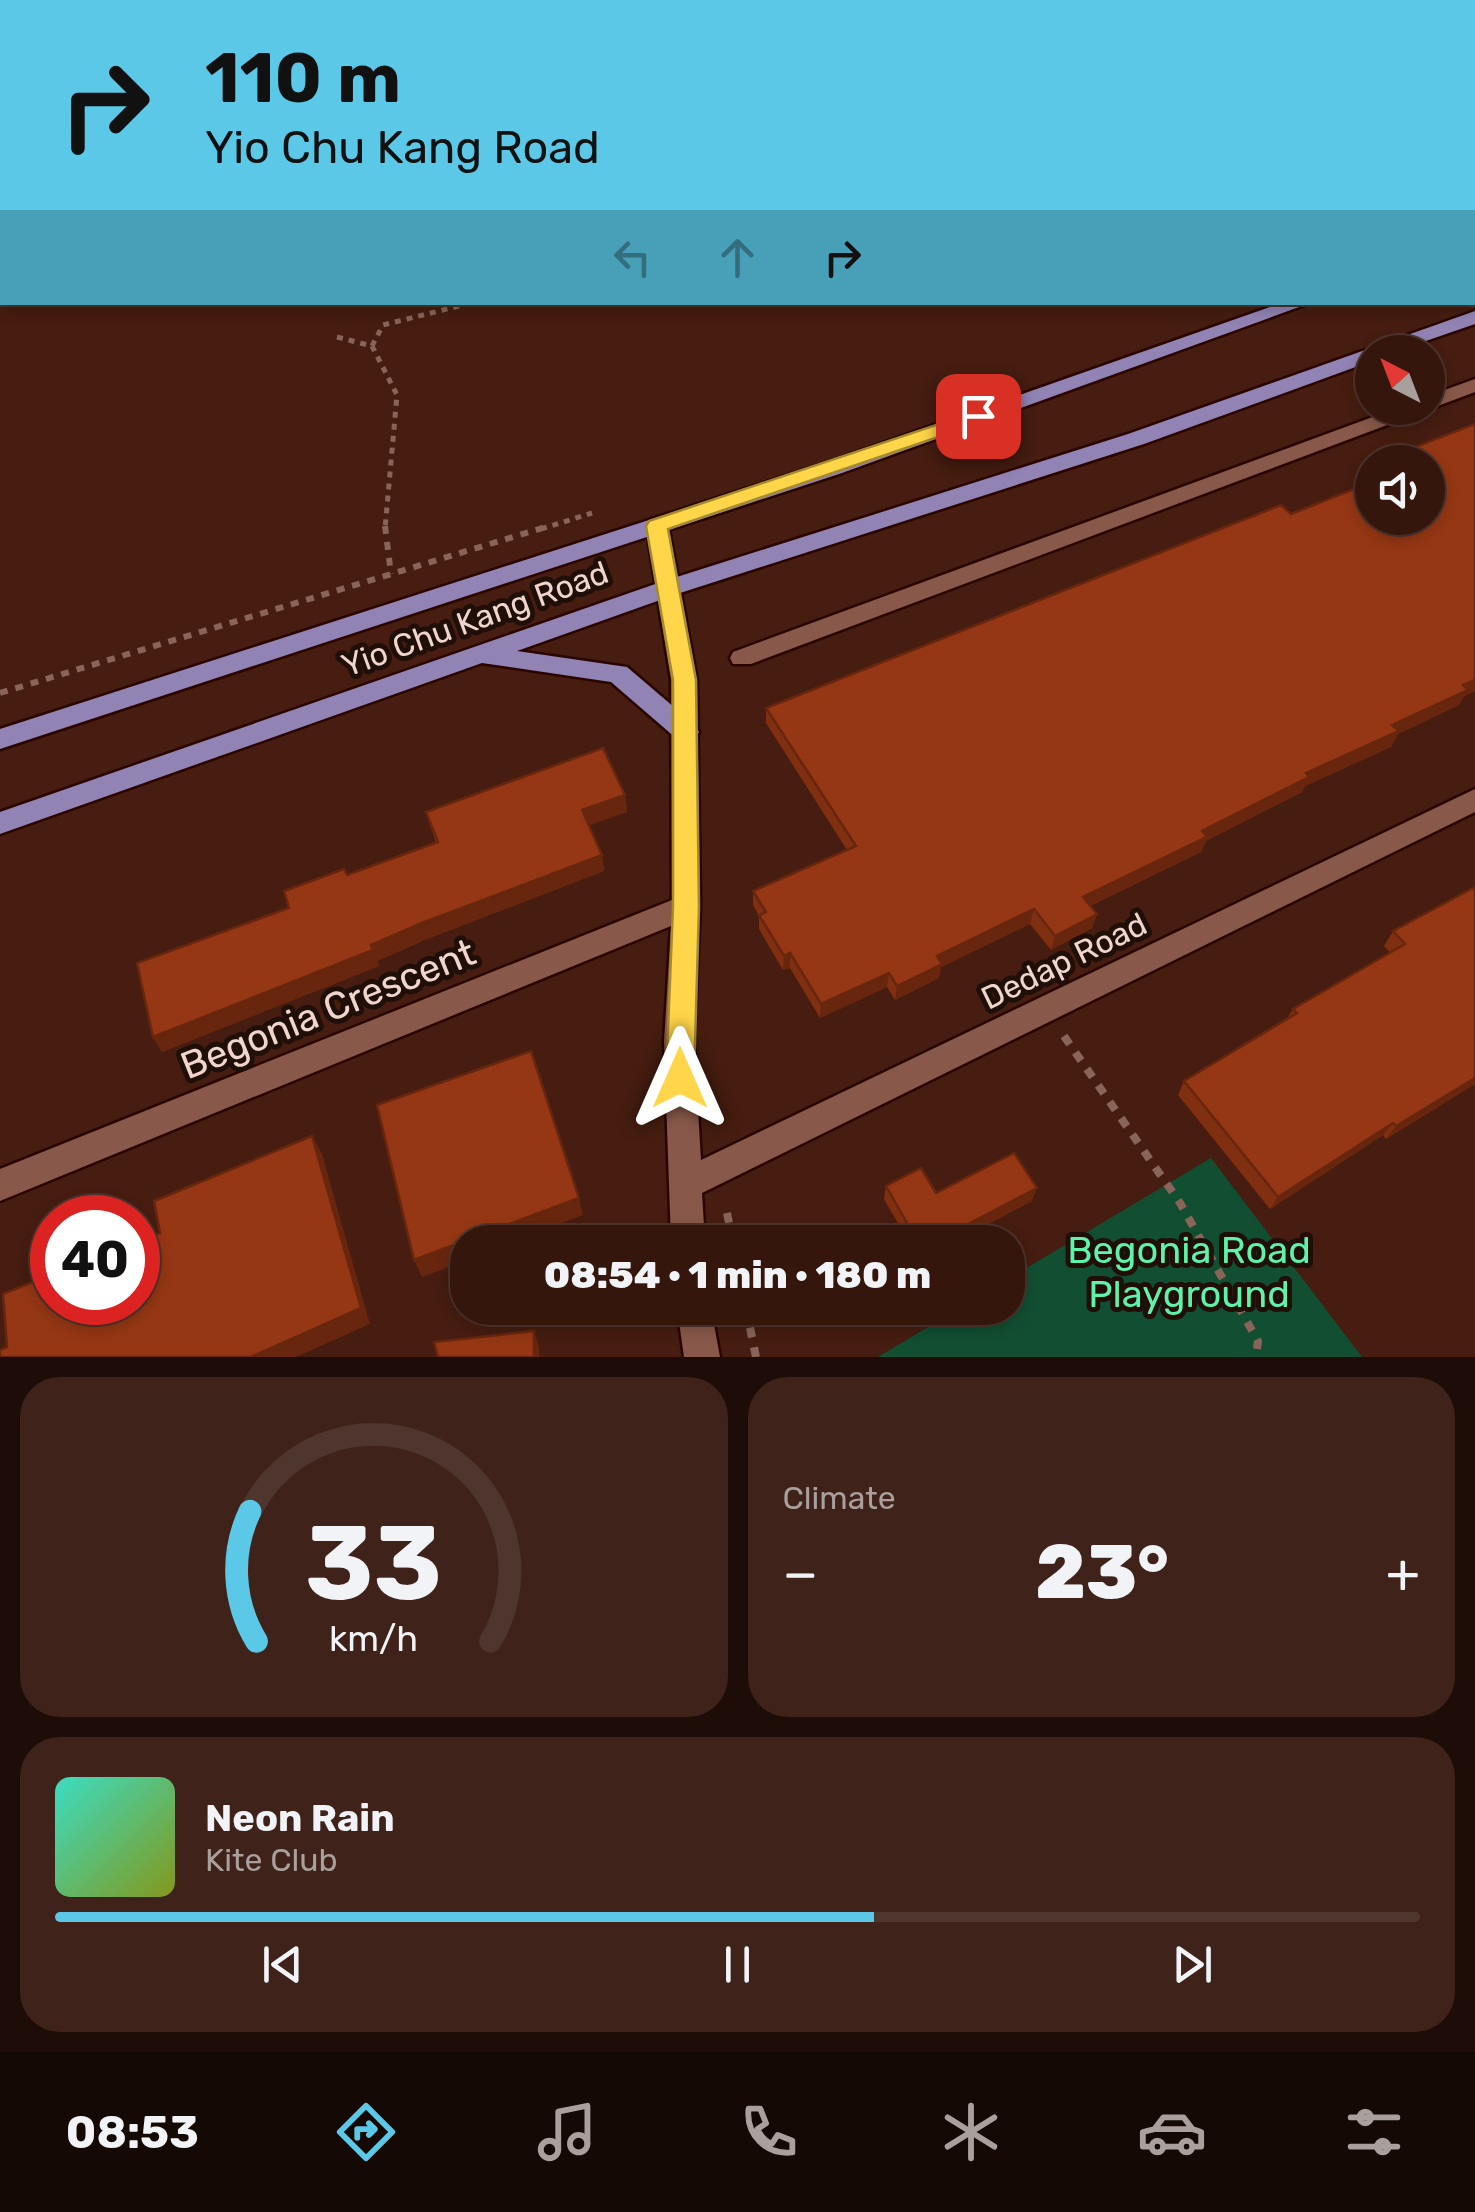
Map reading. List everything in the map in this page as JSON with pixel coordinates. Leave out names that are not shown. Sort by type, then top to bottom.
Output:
[{"type":"main road","name":"Yio Chu Kang Road","points":[[0,739],[834,468],[1296,305]]},
{"type":"main road","name":"Yio Chu Kang Road","points":[[1424,335],[1475,317]]},
{"type":"main road","name":"Yio Chu Kang Road","points":[[0,823],[669,588],[1136,439],[1355,360]]},
{"type":"main road","points":[[479,654],[618,674],[686,732]]},
{"type":"street","points":[[1445,396],[1475,385]]},
{"type":"street","points":[[742,658],[1369,425]]},
{"type":"street","points":[[657,526],[684,680],[686,907],[679,1042],[687,1225]]},
{"type":"street","name":"Dedap Road","points":[[684,1185],[1475,800]]},
{"type":"street","name":"Begonia Crescent","points":[[0,1185],[686,907]]},
{"type":"street","points":[[697,1325],[702,1357]]},
{"type":"path","points":[[372,346],[383,325],[463,305]]},
{"type":"path","points":[[336,337],[372,346],[397,394],[385,530],[391,574]]},
{"type":"path","points":[[0,693],[596,511]]},
{"type":"path","points":[[1061,1032],[1180,1204],[1258,1342],[1256,1357]]},
{"type":"path","points":[[724,1196],[730,1225]]},
{"type":"path","points":[[749,1325],[756,1357]]},
{"type":"green space","name":"Begonia Road Playground","points":[[1211,1158],[1362,1357],[878,1357],[932,1325],[1025,1325],[1025,1269]]},
{"type":"building","points":[[1475,424],[1475,680],[1463,685],[1468,690],[1392,725],[1399,731],[1306,773],[1309,777],[1202,831],[1207,837],[1083,897],[1097,914],[1055,936],[1034,909],[937,956],[942,964],[897,986],[889,973],[821,1004],[790,953],[784,956],[759,915],[766,912],[753,891],[856,846],[766,708],[1281,505],[1291,514],[1355,489],[1355,535],[1445,535],[1445,445],[1420,445]]},
{"type":"building","points":[[603,748],[625,795],[582,810],[602,855],[422,923],[371,945],[373,950],[153,1037],[137,963],[289,908],[284,891],[344,869],[347,875],[438,842],[426,812]]},
{"type":"building","points":[[1473,888],[1475,1078],[1396,1126],[1393,1123],[1278,1197],[1184,1081],[1297,1013],[1293,1009],[1405,944],[1393,931]]},
{"type":"building","points":[[531,1051],[579,1198],[507,1225],[450,1225],[450,1246],[414,1260],[377,1105]]},
{"type":"building","points":[[312,1136],[361,1308],[251,1357],[0,1357],[0,1350],[7,1347],[3,1294],[30,1283],[30,1325],[160,1325],[160,1199]]},
{"type":"building","points":[[1014,1153],[1037,1188],[966,1225],[908,1225],[886,1186],[921,1168],[936,1193]]},
{"type":"building","points":[[534,1331],[534,1357],[438,1357],[434,1342]]},
{"type":"route","points":[[680,1078],[686,907],[684,680],[657,526],[978,416]]}]
